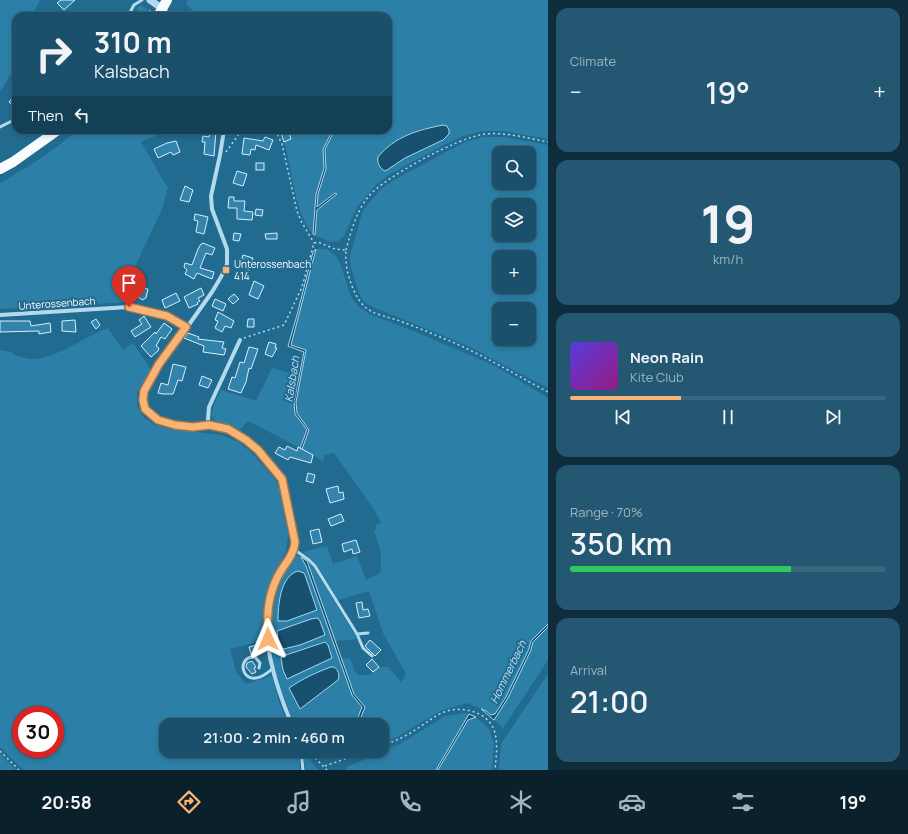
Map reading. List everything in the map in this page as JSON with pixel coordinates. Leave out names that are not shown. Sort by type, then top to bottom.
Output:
[{"type":"main road","points":[[0,169],[13,162],[52,134]]},
{"type":"street","points":[[158,6],[167,12]]},
{"type":"street","points":[[223,134],[211,196],[212,209],[228,249],[227,264],[212,292],[159,364],[144,391],[143,400],[145,409],[158,420],[175,425],[193,427],[209,425],[228,429],[246,440],[258,450],[282,479],[295,542],[295,550],[278,576],[271,592],[267,613],[268,639],[273,668],[280,698],[289,718]]},
{"type":"street","name":"Unterossenbach","points":[[0,315],[129,307],[167,316],[186,327]]},
{"type":"street","points":[[209,425],[209,407],[240,340]]},
{"type":"lane","points":[[130,12],[134,5],[142,0]]},
{"type":"lane","points":[[0,127],[12,121]]},
{"type":"lane","points":[[295,550],[315,566],[357,634],[363,648],[372,656]]},
{"type":"lane","points":[[357,634],[368,633]]},
{"type":"lane","points":[[259,668],[260,663],[255,657],[252,657],[244,662],[244,671],[247,676],[252,678],[258,678],[266,675],[273,668]]},
{"type":"lane","points":[[302,758],[303,770]]},
{"type":"path","points":[[548,142],[500,133],[465,139],[445,148],[392,177],[379,186],[368,197],[356,218],[346,250],[345,260],[349,277],[359,300],[365,307],[374,312],[462,346],[548,392]]},
{"type":"path","points":[[220,155],[229,149],[239,134]]},
{"type":"path","points":[[240,340],[284,326],[302,287],[314,243],[297,211],[282,144],[277,134]]},
{"type":"path","points":[[314,243],[318,242],[335,249],[346,250]]},
{"type":"path","points":[[389,743],[404,736],[443,713],[458,709],[474,712],[491,724],[495,733],[497,749],[495,770]]},
{"type":"path","points":[[0,751],[19,770]]},
{"type":"path","points":[[316,758],[325,766],[327,770]]},
{"type":"path","points":[[325,766],[347,758]]},
{"type":"shaded area","points":[[0,0],[40,0],[34,12],[12,12],[12,72],[0,92]]},
{"type":"shaded area","points":[[188,0],[548,0],[548,139],[504,131],[483,131],[463,136],[390,174],[377,184],[357,207],[344,236],[338,241],[330,242],[315,235],[317,210],[335,193],[317,207],[318,194],[326,169],[325,149],[333,134],[392,134],[392,12],[194,12],[186,4]],"holes":[[[443,125],[443,140],[405,158],[385,171],[378,157],[391,144],[421,129]]]},
{"type":"shaded area","points":[[141,5],[147,9],[147,12],[140,12],[136,8]]},
{"type":"shaded area","points":[[443,125],[447,126],[449,134],[443,140],[405,158],[385,171],[380,167],[378,157],[399,139],[425,129]]},
{"type":"shaded area","points":[[72,134],[160,134],[141,142],[168,187],[162,209],[123,292],[131,302],[0,309],[0,183],[40,159]]},
{"type":"shaded area","points":[[289,134],[331,134],[323,149],[324,168],[316,194],[313,234],[301,213],[294,190],[284,142],[291,139]]},
{"type":"shaded area","points":[[331,134],[333,134],[325,149],[326,169],[318,194],[317,207],[335,193],[337,194],[317,210],[315,235],[313,234],[316,194],[324,168],[323,149]]},
{"type":"shaded area","points":[[484,137],[503,137],[548,145],[548,388],[466,345],[364,302],[359,293],[351,268],[350,256],[363,210],[381,189],[394,180],[465,142]]},
{"type":"shaded area","points":[[316,249],[326,249],[336,256],[341,266],[351,297],[359,307],[369,314],[416,332],[495,366],[548,398],[548,624],[531,641],[529,649],[506,697],[495,714],[492,715],[467,703],[442,710],[389,740],[389,718],[361,718],[365,707],[354,694],[341,659],[350,658],[354,670],[358,675],[370,675],[379,667],[388,667],[401,682],[406,674],[383,633],[369,591],[338,600],[314,562],[303,552],[327,546],[333,564],[357,556],[366,580],[380,573],[381,570],[381,552],[374,531],[377,530],[375,525],[381,522],[369,502],[334,453],[324,455],[323,461],[302,449],[309,430],[297,413],[296,402],[306,350],[290,345]]},
{"type":"shaded area","points":[[316,249],[291,345],[306,350],[296,402],[297,413],[309,430],[302,449],[300,448],[307,430],[295,414],[294,402],[304,352],[288,346],[313,252]]},
{"type":"shaded area","points":[[108,328],[123,350],[133,343],[151,370],[137,392],[137,406],[144,418],[155,425],[171,429],[222,435],[238,442],[251,452],[275,479],[279,488],[288,535],[286,551],[268,591],[264,613],[265,640],[230,649],[236,672],[246,684],[272,676],[278,699],[285,718],[159,718],[159,758],[298,758],[300,770],[23,770],[0,747],[0,350],[12,352],[13,355],[35,359],[63,350]]},
{"type":"shaded area","points":[[272,368],[299,376],[294,402],[295,414],[307,430],[300,448],[248,421],[238,432],[213,418],[213,408],[221,390],[256,401]]},
{"type":"shaded area","points":[[294,557],[301,557],[306,566],[352,695],[362,707],[358,718],[292,718],[278,678],[271,644],[270,627],[274,594],[277,584]],"holes":[[[298,571],[305,575],[317,610],[278,612],[279,601],[285,582],[293,573]],[[311,619],[325,635],[292,647],[277,631]],[[322,642],[328,645],[332,658],[283,670],[281,658],[283,656]],[[319,671],[334,683],[308,703],[294,684]]]},
{"type":"shaded area","points":[[301,557],[307,561],[354,694],[365,707],[361,718],[358,718],[362,707],[352,695],[306,566]]},
{"type":"shaded area","points":[[307,561],[314,567],[357,639],[335,641]]},
{"type":"shaded area","points":[[298,571],[304,573],[305,575],[317,610],[287,621],[278,621],[281,592],[287,579]]},
{"type":"shaded area","points":[[318,618],[325,635],[300,645],[279,650],[277,631]]},
{"type":"shaded area","points":[[548,624],[548,627],[533,642],[531,650],[508,698],[494,720],[481,709],[491,715],[495,714],[506,697],[529,649],[531,641]]},
{"type":"shaded area","points":[[548,627],[548,660],[503,728],[494,720],[508,698],[531,650],[533,642]]},
{"type":"shaded area","points":[[325,642],[328,645],[332,658],[287,679],[283,670],[281,658],[283,656]]},
{"type":"shaded area","points":[[334,667],[338,671],[338,680],[300,709],[289,688],[320,671]]},
{"type":"shaded area","points":[[548,674],[548,770],[499,770],[501,744]]},
{"type":"shaded area","points":[[465,713],[469,714],[436,770],[346,770],[347,767],[368,758],[389,758],[389,749],[400,744],[445,716]]},
{"type":"shaded area","points":[[469,714],[476,717],[468,720],[438,770],[436,770]]},
{"type":"shaded area","points":[[476,717],[489,729],[494,744],[492,770],[438,770],[468,720]]},
{"type":"shaded area","points":[[0,754],[16,770],[0,770]]},
{"type":"shaded area","points":[[303,758],[309,758],[318,770],[306,770]]},
{"type":"building","points":[[61,0],[75,0],[64,10],[57,3]]},
{"type":"building","points":[[210,134],[216,134],[214,156],[204,154],[205,142],[202,142],[203,136],[209,137]]},
{"type":"building","points":[[281,134],[289,134],[291,139],[284,142]]},
{"type":"building","points":[[265,137],[273,140],[269,150],[256,145],[255,150],[251,149],[250,155],[242,154],[244,138],[263,141]]},
{"type":"building","points":[[176,141],[180,152],[173,155],[171,152],[158,158],[154,149]]},
{"type":"building","points":[[256,163],[264,163],[264,170],[256,170]]},
{"type":"building","points":[[237,171],[247,174],[243,186],[233,183]]},
{"type":"building","points":[[185,186],[193,190],[189,202],[180,200]]},
{"type":"building","points":[[229,197],[234,197],[234,201],[245,201],[244,211],[253,212],[252,220],[237,219],[237,208],[228,208]]},
{"type":"building","points":[[256,209],[263,210],[262,216],[255,215]]},
{"type":"building","points":[[195,214],[208,217],[204,234],[196,232],[198,221],[194,220]]},
{"type":"building","points":[[234,233],[241,234],[239,241],[233,240]]},
{"type":"building","points":[[277,233],[277,239],[266,239],[265,234]]},
{"type":"building","points":[[203,243],[215,248],[212,255],[206,253],[200,268],[214,272],[212,279],[197,273],[194,279],[185,274],[187,270],[184,267],[185,263],[192,265],[198,249]]},
{"type":"building","points":[[243,255],[253,258],[250,270],[239,267]]},
{"type":"building","points":[[254,281],[264,286],[258,299],[249,295]]},
{"type":"building","points":[[137,287],[148,289],[146,298],[142,300],[135,297]]},
{"type":"building","points":[[201,288],[204,295],[198,298],[200,301],[197,303],[198,304],[189,308],[184,297]]},
{"type":"building","points":[[176,293],[180,301],[165,308],[162,300]]},
{"type":"building","points":[[234,294],[239,299],[233,304],[228,299]]},
{"type":"building","points":[[215,299],[226,304],[223,311],[212,306]]},
{"type":"building","points":[[218,312],[234,321],[231,328],[225,326],[222,332],[215,328],[218,321],[215,320]]},
{"type":"building","points":[[144,316],[151,327],[135,337],[131,331],[142,324],[139,320]]},
{"type":"building","points":[[96,319],[100,325],[96,329],[91,322]]},
{"type":"building","points":[[248,319],[254,319],[254,327],[247,327]]},
{"type":"building","points":[[75,320],[76,332],[62,331],[62,321]]},
{"type":"building","points":[[0,321],[30,321],[31,326],[50,323],[51,332],[39,334],[39,331],[0,332]]},
{"type":"building","points":[[164,323],[172,329],[165,339],[161,337],[156,346],[159,348],[158,351],[151,357],[141,346],[155,332],[156,334]]},
{"type":"building","points":[[188,333],[199,337],[198,339],[224,342],[222,348],[226,349],[224,355],[203,352],[204,346],[184,338]]},
{"type":"building","points":[[269,342],[276,344],[275,348],[277,348],[272,357],[265,354]]},
{"type":"building","points":[[249,347],[258,349],[251,369],[249,368],[246,382],[241,393],[228,389],[232,377],[235,378],[240,362],[244,363]]},
{"type":"building","points":[[173,364],[186,367],[182,381],[178,380],[173,394],[158,393],[161,383],[168,385]]},
{"type":"building","points":[[202,376],[212,380],[208,388],[199,385]]},
{"type":"building","points":[[287,446],[297,451],[298,447],[313,455],[311,463],[290,457],[288,460],[275,453],[279,447],[285,450]]},
{"type":"building","points":[[308,473],[315,475],[313,483],[306,481]]},
{"type":"building","points":[[338,486],[339,493],[343,492],[344,499],[330,503],[326,489]]},
{"type":"building","points":[[341,514],[344,521],[331,526],[328,519]]},
{"type":"building","points":[[319,529],[322,542],[313,544],[310,531]]},
{"type":"building","points":[[356,540],[360,552],[353,554],[352,549],[344,552],[342,544]]},
{"type":"building","points":[[362,602],[363,610],[368,609],[370,616],[359,618],[356,603]]},
{"type":"building","points":[[370,640],[381,650],[375,656],[365,646]]},
{"type":"building","points":[[257,645],[258,652],[251,654],[249,647]]},
{"type":"building","points":[[372,659],[379,667],[373,672],[366,665]]},
{"type":"building","points":[[252,661],[256,667],[254,668],[256,672],[252,674],[246,667],[247,663]]},
{"type":"place","name":"Unterossenbach 414","points":[[226,270]]},
{"type":"route","points":[[129,307],[167,316],[186,327],[176,343],[159,364],[144,391],[143,400],[145,409],[158,420],[175,425],[193,427],[209,425],[228,429],[246,440],[258,450],[284,482],[295,542],[295,550],[278,576],[271,592],[267,613],[268,639]]},
{"type":"water label","name":"Kalsbach","points":[[292,379]]},
{"type":"water label","name":"Hommerbach","points":[[508,672]]}]
